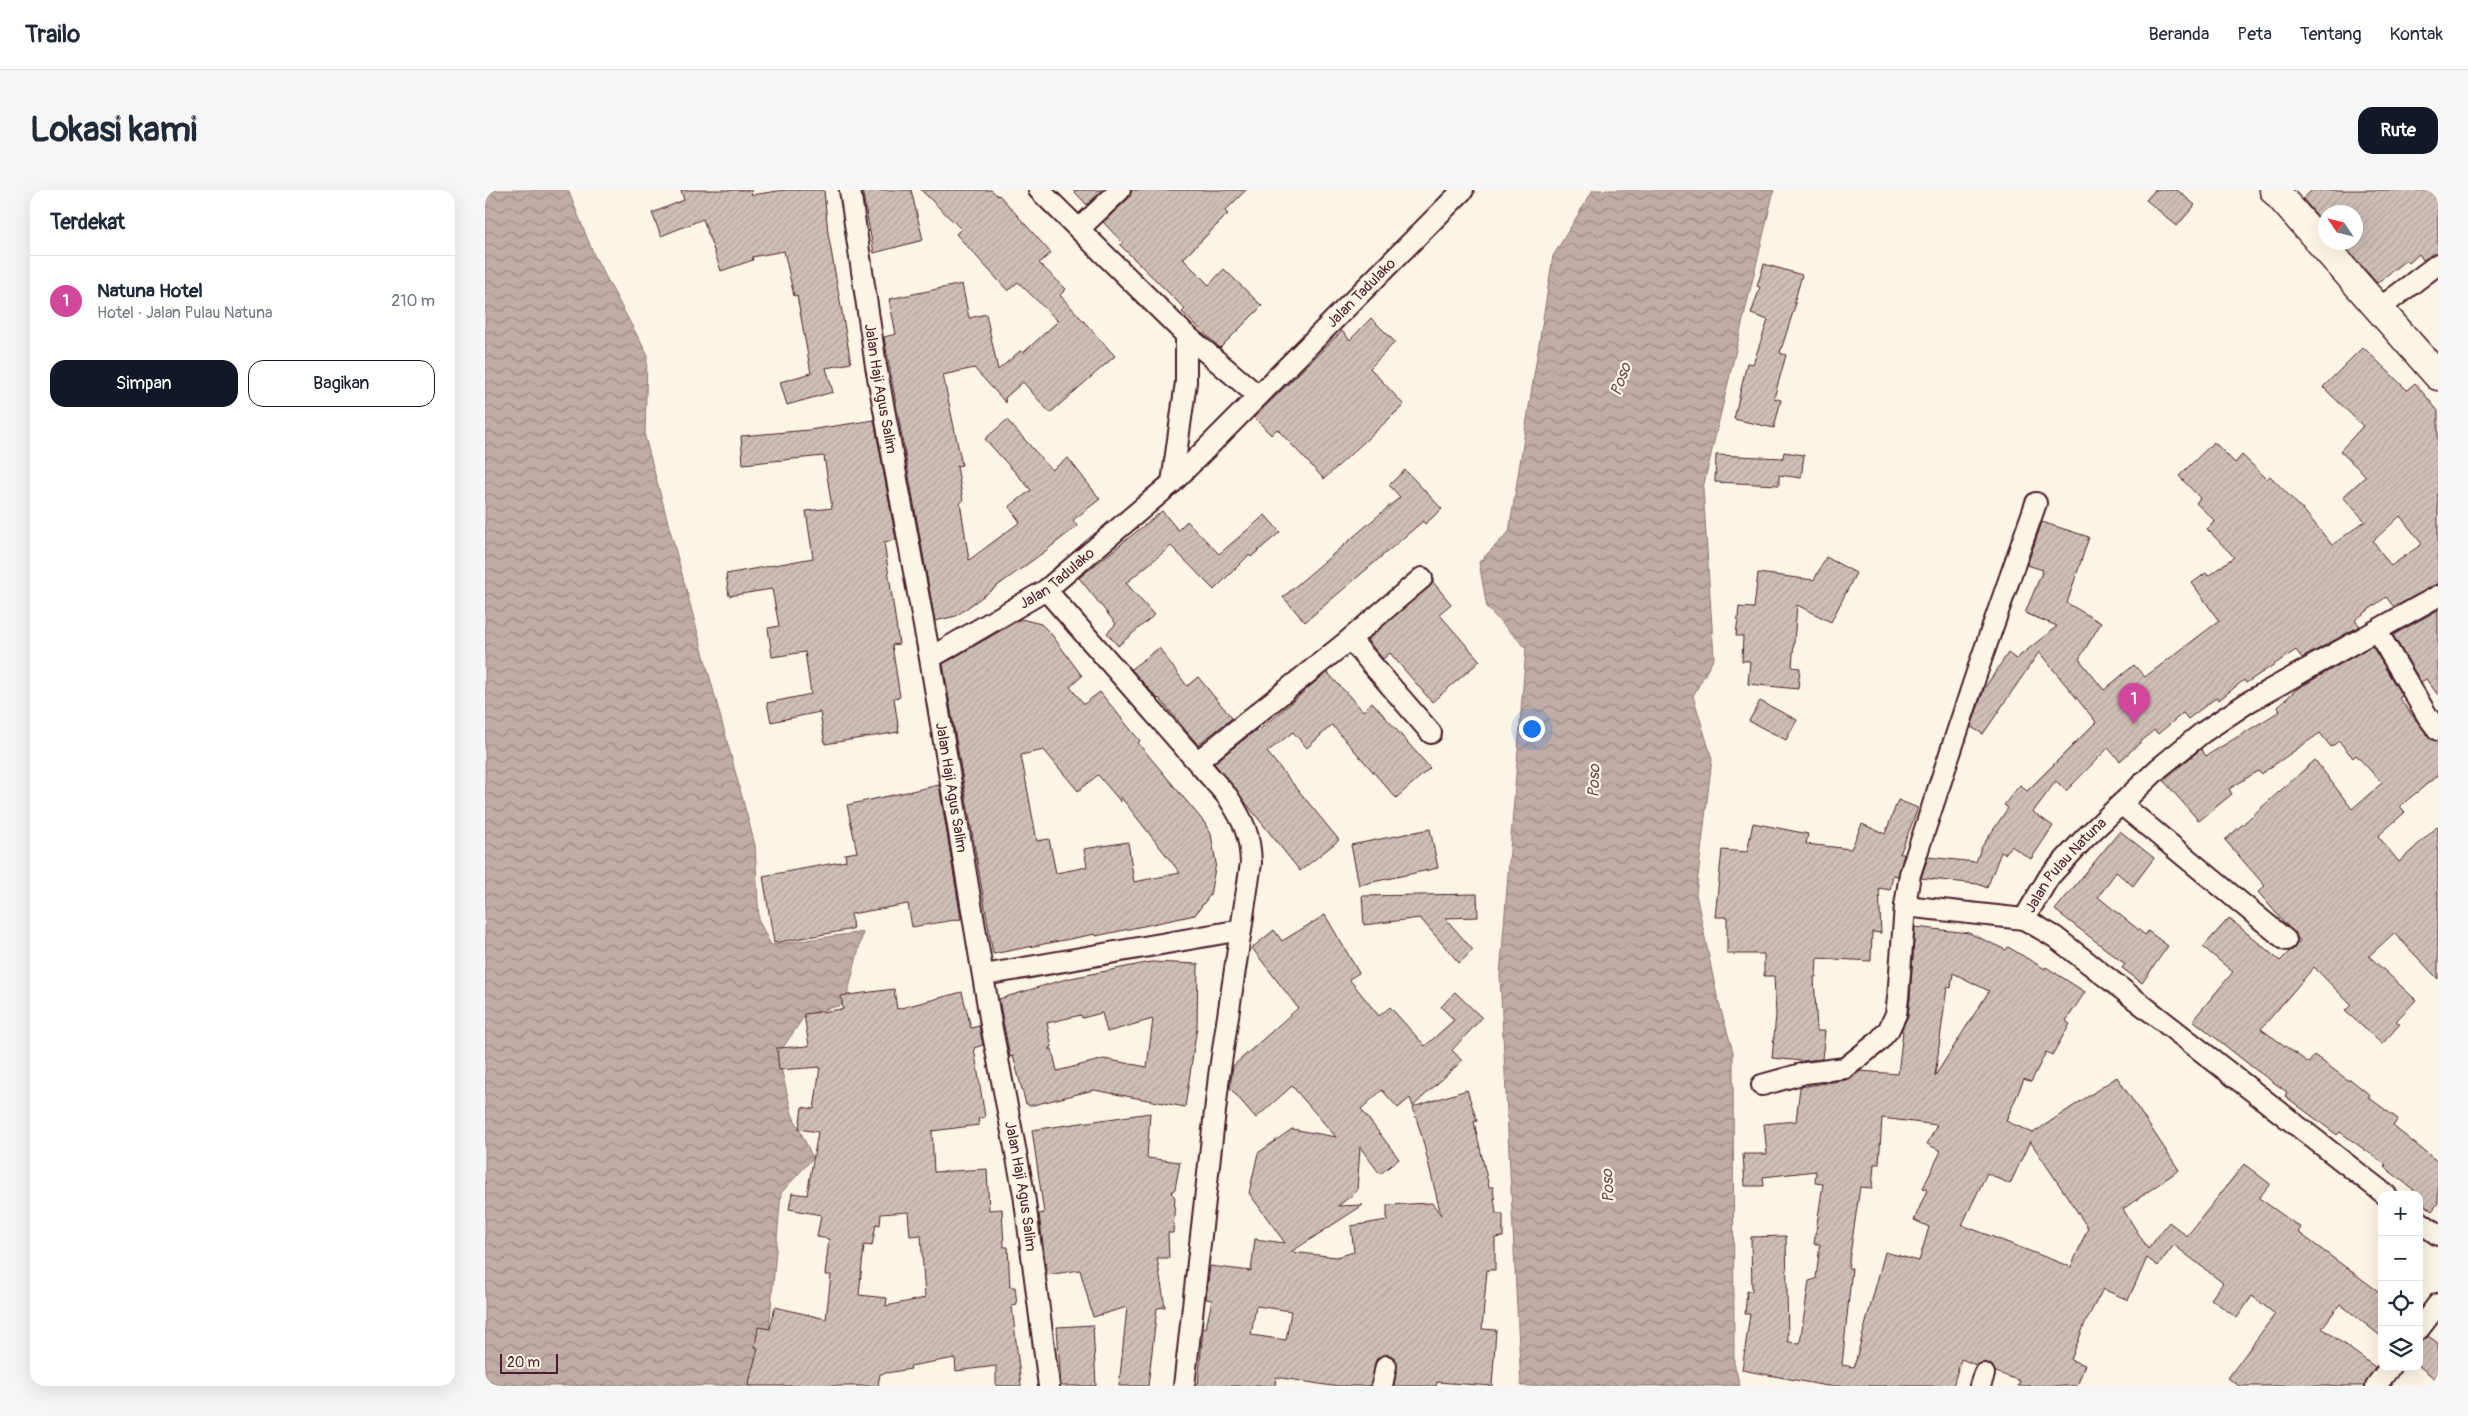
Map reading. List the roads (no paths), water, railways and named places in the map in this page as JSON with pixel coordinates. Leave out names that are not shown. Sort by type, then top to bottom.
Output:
[{"type":"highway","points":[[2274,190],[2438,376]]},
{"type":"street","name":"Jalan Haji Agus Salim","points":[[850,190],[876,366],[930,658],[991,1024],[1024,1194],[1049,1386]]},
{"type":"street","points":[[1039,190],[1080,228],[1186,335],[1257,395]]},
{"type":"street","points":[[1080,228],[1120,190]]},
{"type":"street","name":"Jalan Tadulako","points":[[930,658],[1046,590],[1172,483],[1257,395],[1463,190]]},
{"type":"street","points":[[2380,308],[2438,264]]},
{"type":"street","points":[[1172,483],[1186,382],[1186,335]]},
{"type":"street","points":[[1762,1084],[1805,1073],[1845,1068],[1878,1042],[1889,1029],[1896,1014],[1905,906],[1914,862],[1981,660],[2036,503]]},
{"type":"street","points":[[1198,761],[1350,640],[1422,578]]},
{"type":"street","points":[[1046,590],[1228,797],[1244,821],[1251,840],[1251,864],[1219,1076],[1184,1386]]},
{"type":"street","name":"Jalan Pulau Natuna","points":[[2381,1191],[2055,937],[2024,919],[2049,878],[2121,804],[2159,768],[2210,728],[2250,701],[2438,596]]},
{"type":"street","points":[[2377,631],[2427,717],[2438,730]]},
{"type":"street","points":[[1350,640],[1431,733]]},
{"type":"street","points":[[2121,804],[2286,940]]},
{"type":"street","points":[[1905,906],[2024,919]]},
{"type":"street","points":[[984,975],[1241,930]]},
{"type":"street","points":[[2423,1224],[2438,1235]]},
{"type":"street","points":[[2421,1326],[2438,1304]]},
{"type":"street","points":[[1382,1386],[1386,1366]]},
{"type":"street","points":[[2375,1386],[2387,1371]]},
{"type":"water","points":[[485,190],[568,190],[594,255],[647,354],[645,437],[755,845],[759,921],[771,945],[863,932],[845,1004],[805,1015],[778,1055],[792,1114],[813,1158],[781,1193],[768,1342],[751,1386],[485,1386]]},
{"type":"water","name":"Poso","points":[[1593,190],[1774,190],[1703,488],[1714,658],[1693,696],[1712,759],[1696,894],[1717,996],[1733,1052],[1734,1363],[1740,1386],[1521,1386],[1500,976],[1526,648],[1487,608],[1479,562],[1509,532],[1553,256]]},
{"type":"place","name":"Natuna Hotel","points":[[2134,724]]}]
